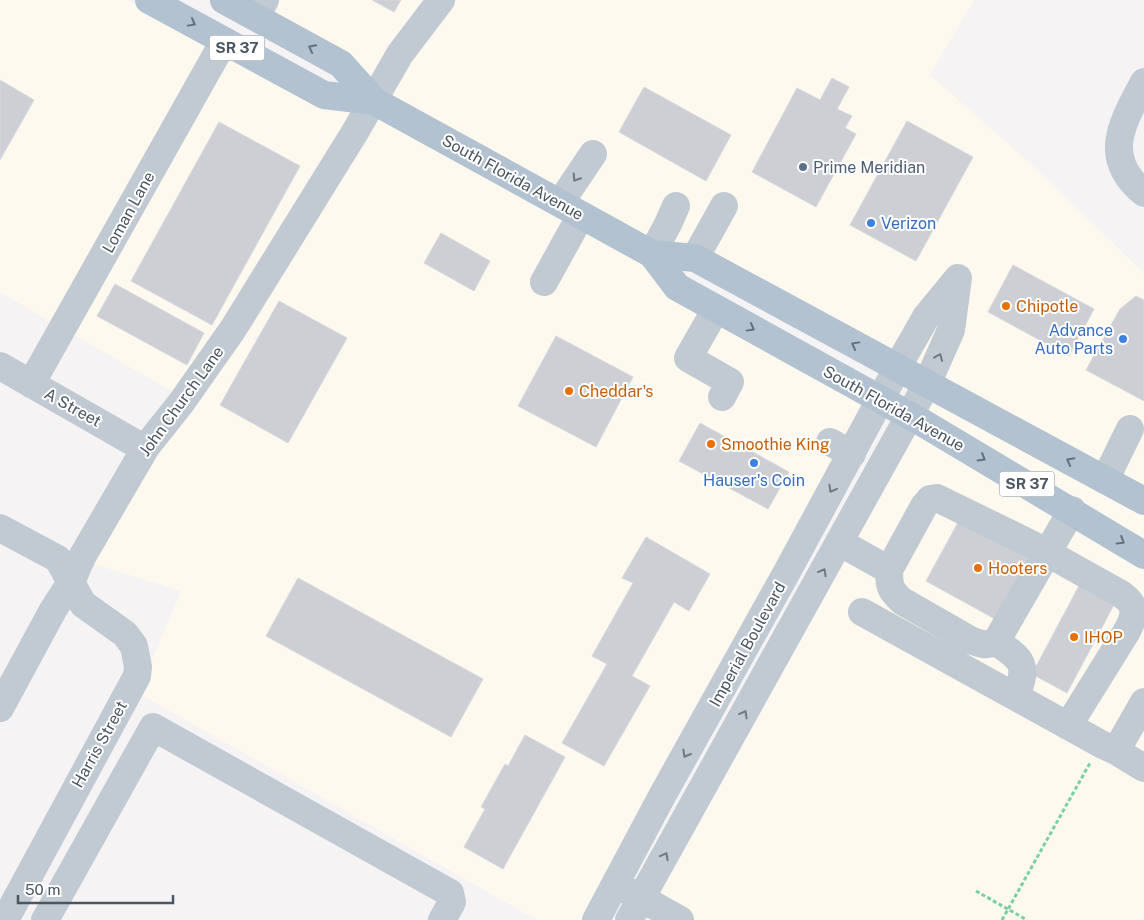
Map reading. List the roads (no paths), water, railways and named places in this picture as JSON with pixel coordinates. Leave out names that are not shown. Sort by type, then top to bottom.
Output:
[{"type":"main road","name":"South Florida Avenue","points":[[150,0],[324,95],[374,101]]},
{"type":"main road","name":"South Florida Avenue","points":[[224,0],[260,9],[341,64],[374,101],[652,254],[695,258],[1144,501]]},
{"type":"main road","name":"South Florida Avenue","points":[[652,254],[677,287],[910,416],[1072,510],[1144,555]]},
{"type":"street","name":"John Church Lane","points":[[2,699],[71,582],[82,557],[146,446],[181,403],[233,329],[374,101],[400,54],[441,0]]},
{"type":"street","name":"Loman Lane","points":[[31,384],[224,41]]},
{"type":"street","points":[[1144,82],[1120,132],[1119,150],[1124,171],[1144,193]]},
{"type":"street","points":[[544,282],[570,209],[593,154]]},
{"type":"street","points":[[652,254],[676,206]]},
{"type":"street","points":[[695,258],[724,206]]},
{"type":"street","name":"Imperial Boulevard","points":[[596,920],[841,448],[881,400],[926,317],[958,278],[951,330],[927,384],[635,909]]},
{"type":"street","points":[[716,309],[688,358],[726,390]]},
{"type":"street","name":"A Street","points":[[0,366],[132,442],[146,446]]},
{"type":"street","points":[[1106,480],[1130,429]]},
{"type":"street","points":[[1016,697],[1024,670],[1013,652],[996,642],[982,645],[970,640],[902,601],[892,592],[889,582],[889,570],[924,506],[930,499],[937,498],[1048,554],[1130,600],[1134,609],[1133,619],[1068,726]]},
{"type":"street","points":[[996,642],[1072,510]]},
{"type":"street","name":"Harris Street","points":[[0,528],[58,560],[83,604],[125,634],[134,646],[138,666],[137,676],[5,920]]},
{"type":"street","points":[[839,542],[889,570]]},
{"type":"street","points":[[862,612],[1130,759]]},
{"type":"street","points":[[1130,759],[1144,702]]},
{"type":"street","points":[[45,920],[153,727],[450,893],[452,902],[442,920]]},
{"type":"street","points":[[1130,759],[1144,732]]},
{"type":"street","points":[[615,883],[635,909],[680,920]]},
{"type":"place","name":"Prime Meridian","points":[[803,167]]},
{"type":"place","name":"Verizon","points":[[871,223]]},
{"type":"place","name":"Chipotle","points":[[1006,306]]},
{"type":"place","name":"Advance Auto Parts","points":[[1123,339]]},
{"type":"place","name":"Cheddar's","points":[[569,391]]},
{"type":"place","name":"Smoothie King","points":[[711,444]]},
{"type":"place","name":"Hauser's Coin","points":[[754,463]]},
{"type":"place","name":"Hooters","points":[[978,568]]},
{"type":"place","name":"IHOP","points":[[1074,637]]}]
